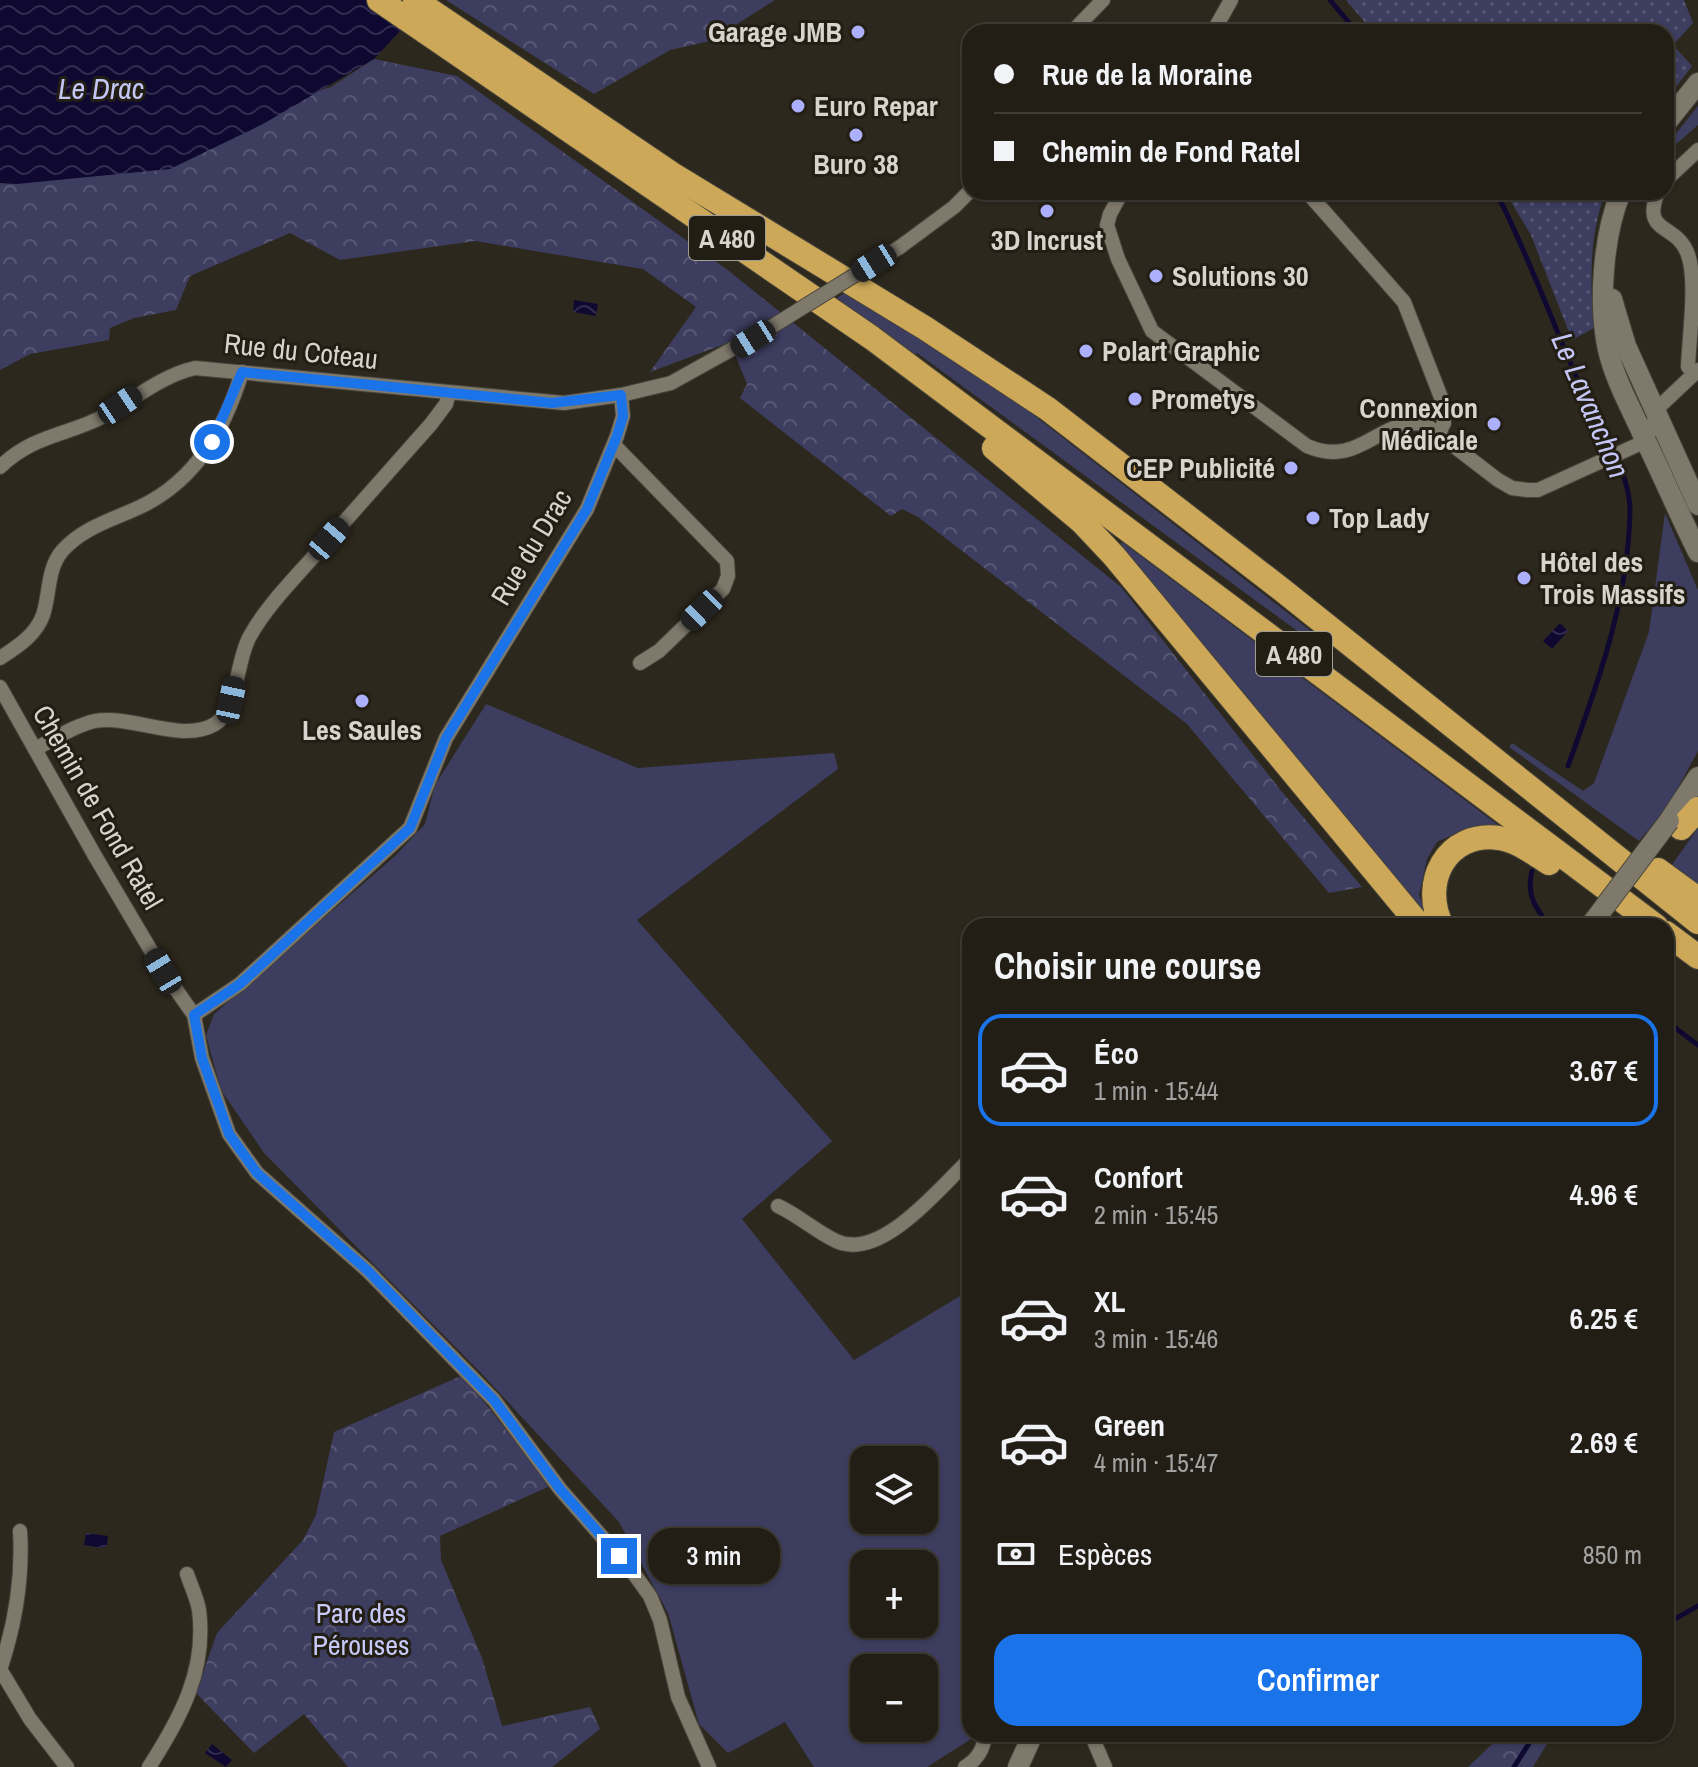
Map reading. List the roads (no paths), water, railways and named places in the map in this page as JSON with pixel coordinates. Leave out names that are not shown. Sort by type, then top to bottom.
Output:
[{"type":"highway","name":"A 480","points":[[379,0],[925,328],[1048,409],[1281,589],[1698,922]]},
{"type":"highway","name":"A 480","points":[[415,0],[531,93],[859,329],[1645,918]]},
{"type":"highway","points":[[930,382],[941,406],[1058,500],[1114,556],[1413,918]]},
{"type":"highway","points":[[1281,589],[1698,899]]},
{"type":"highway","points":[[1675,825],[1698,809]]},
{"type":"highway","points":[[1439,918],[1433,892],[1439,866],[1458,846],[1474,839],[1493,837],[1524,847],[1631,918]]},
{"type":"highway","points":[[1674,940],[1698,960]]},
{"type":"highway","points":[[1674,946],[1698,960]]},
{"type":"main road","points":[[1674,113],[1698,83]]},
{"type":"main road","points":[[1619,200],[1610,230],[1605,275],[1604,324],[1608,350],[1622,388],[1698,552]]},
{"type":"main road","points":[[1605,275],[1626,346],[1698,505]]},
{"type":"main road","points":[[1646,441],[1659,443],[1672,451]]},
{"type":"main road","points":[[1612,918],[1675,825],[1698,777]]},
{"type":"main road","points":[[1597,918],[1698,801]]},
{"type":"main road","points":[[1018,1767],[1029,1742]]},
{"type":"street","points":[[1080,24],[1103,0]]},
{"type":"street","points":[[1218,24],[1231,0]]},
{"type":"street","points":[[1674,172],[1698,150]]},
{"type":"street","points":[[621,395],[671,383],[768,329],[900,247],[962,199]]},
{"type":"street","points":[[1118,200],[1107,225],[1118,259],[1156,335],[1307,446],[1323,453],[1347,452],[1389,431],[1414,423],[1425,424],[1512,488],[1538,490],[1646,441],[1655,414],[1696,371],[1688,367],[1695,268],[1686,249],[1655,222],[1652,215],[1656,200]]},
{"type":"street","points":[[1314,200],[1404,302],[1442,400],[1444,423],[1439,433]]},
{"type":"street","name":"Rue du Coteau","points":[[0,467],[48,436],[104,416],[177,372],[195,368],[552,403],[621,395]]},
{"type":"street","points":[[0,658],[22,643],[42,617],[52,570],[59,554],[70,543],[100,524],[172,488],[198,464],[212,442],[242,372]]},
{"type":"street","points":[[35,749],[94,721],[108,720],[188,731],[208,728],[218,722],[225,715],[231,700],[240,657],[250,635],[281,594],[431,424],[446,404],[449,393]]},
{"type":"street","name":"Rue du Drac","points":[[194,1015],[240,984],[410,828],[446,738],[587,509],[623,416],[621,395]]},
{"type":"street","points":[[614,445],[727,561],[728,576],[723,589],[659,651],[640,663]]},
{"type":"street","name":"Chemin de Fond Ratel","points":[[0,687],[140,933],[194,1015],[202,1058],[229,1134],[257,1173],[368,1271],[494,1400],[560,1489],[632,1571],[650,1596],[660,1620],[678,1697],[709,1767]]},
{"type":"street","points":[[778,1206],[836,1241],[849,1245],[866,1244],[888,1233],[962,1166]]},
{"type":"street","points":[[20,1531],[19,1582],[11,1638],[0,1669],[30,1719],[67,1767]]},
{"type":"street","points":[[149,1767],[174,1728],[189,1696],[197,1663],[200,1647],[199,1608],[187,1574]]},
{"type":"street","points":[[965,1767],[976,1760],[985,1742]]},
{"type":"street","points":[[1094,1742],[1105,1767]]},
{"type":"water","name":"Le Drac","points":[[0,0],[429,0],[374,59],[263,124],[170,169],[17,184],[0,183]]},
{"type":"water","points":[[574,300],[598,304],[596,316],[573,312]]},
{"type":"water","points":[[1560,623],[1568,631],[1552,649],[1543,641]]},
{"type":"water","points":[[86,1533],[108,1536],[107,1545],[103,1548],[84,1545]]},
{"type":"water","points":[[212,1744],[232,1760],[226,1767],[205,1753]]},
{"type":"waterway","name":"Le Lavanchon","points":[[1330,0],[1350,24]]},
{"type":"waterway","name":"Le Lavanchon","points":[[1500,200],[1579,383],[1619,463],[1629,496],[1624,578],[1610,641],[1568,766]]},
{"type":"waterway","points":[[1532,871],[1530,887],[1533,900],[1543,918]]},
{"type":"waterway","name":"Le Lavanchon","points":[[1674,1027],[1698,1045]]},
{"type":"waterway","points":[[1674,1620],[1698,1606]]},
{"type":"waterway","points":[[1514,1767],[1530,1742]]},
{"type":"place","name":"Garage JMB","points":[[858,32]]},
{"type":"place","name":"Euro Repar","points":[[798,106]]},
{"type":"place","name":"Buro 38","points":[[856,135]]},
{"type":"place","name":"3D Incrust","points":[[1047,211]]},
{"type":"place","name":"Solutions 30","points":[[1156,276]]},
{"type":"place","name":"Polart Graphic","points":[[1086,351]]},
{"type":"place","name":"Prometys","points":[[1135,399]]},
{"type":"place","name":"Connexion Médicale","points":[[1494,424]]},
{"type":"place","name":"CEP Publicité","points":[[1291,468]]},
{"type":"place","name":"Top Lady","points":[[1313,518]]},
{"type":"place","name":"Hôtel des Trois Massifs","points":[[1524,578]]},
{"type":"place","name":"Les Saules","points":[[362,701]]},
{"type":"park label","name":"Parc des Pérouses","points":[[361,1629]]}]
